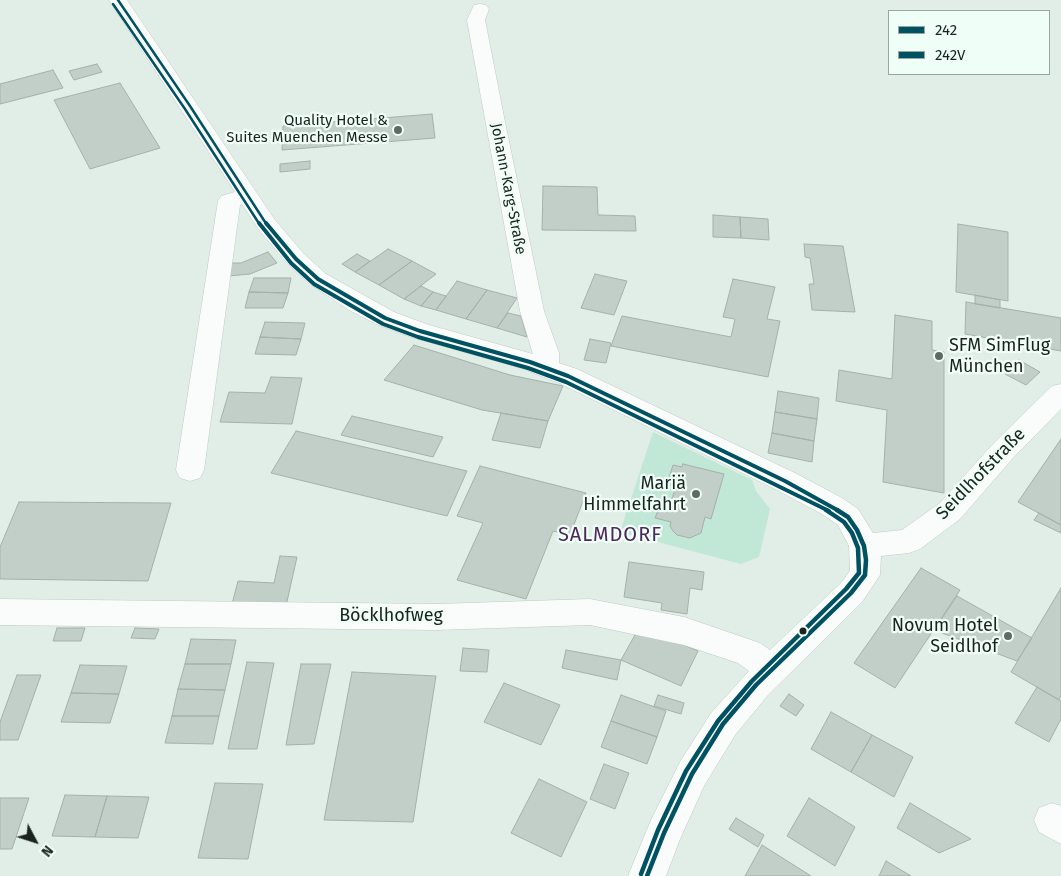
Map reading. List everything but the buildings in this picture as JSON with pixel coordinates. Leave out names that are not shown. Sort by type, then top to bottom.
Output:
[{"type":"street","points":[[118,0],[190,106],[267,225],[296,259],[318,279],[385,318],[420,331],[546,367],[576,380],[776,476],[832,506],[848,517],[857,530],[864,546],[865,574],[859,583],[811,633],[772,669],[723,724],[697,766],[664,833],[648,876]]},
{"type":"street","name":"Johann-Karg-Straße","points":[[480,9],[476,20],[498,140],[532,311],[546,353],[546,367]]},
{"type":"street","points":[[190,470],[229,201],[247,196]]},
{"type":"street","name":"Seidlhofstraße","points":[[864,546],[909,541],[950,511],[1002,452],[1061,393]]},
{"type":"street","name":"Böcklhofweg","points":[[0,612],[436,617],[590,612],[684,631],[749,652],[772,669]]},
{"type":"green space","points":[[653,432],[752,480],[756,491],[770,509],[759,557],[741,564],[620,532]]},
{"type":"transit line","name":"242","points":[[118,0],[190,106],[267,225],[296,259],[318,279],[385,318],[420,331],[530,362],[568,376],[785,481],[832,506],[848,517],[857,530],[864,546],[866,560],[865,575],[851,593],[756,685],[723,724],[692,774],[664,833],[647,876]]},
{"type":"transit line","name":"242V","points":[[113,4],[185,109],[262,228],[291,263],[314,284],[383,324],[418,337],[528,368],[566,382],[829,511],[844,522],[852,533],[858,548],[859,573],[846,589],[752,681],[718,721],[686,771],[658,830],[641,874]]},
{"type":"place","name":"Quality Hotel & Suites Muenchen Messe","points":[[398,130]]},
{"type":"place","name":"SFM SimFlug München","points":[[939,356]]},
{"type":"place","name":"Mariä Himmelfahrt","points":[[696,494]]},
{"type":"place","name":"Novum Hotel Seidlhof","points":[[1008,636]]},
{"type":"district","name":"SALMDORF","points":[[610,535]]}]
